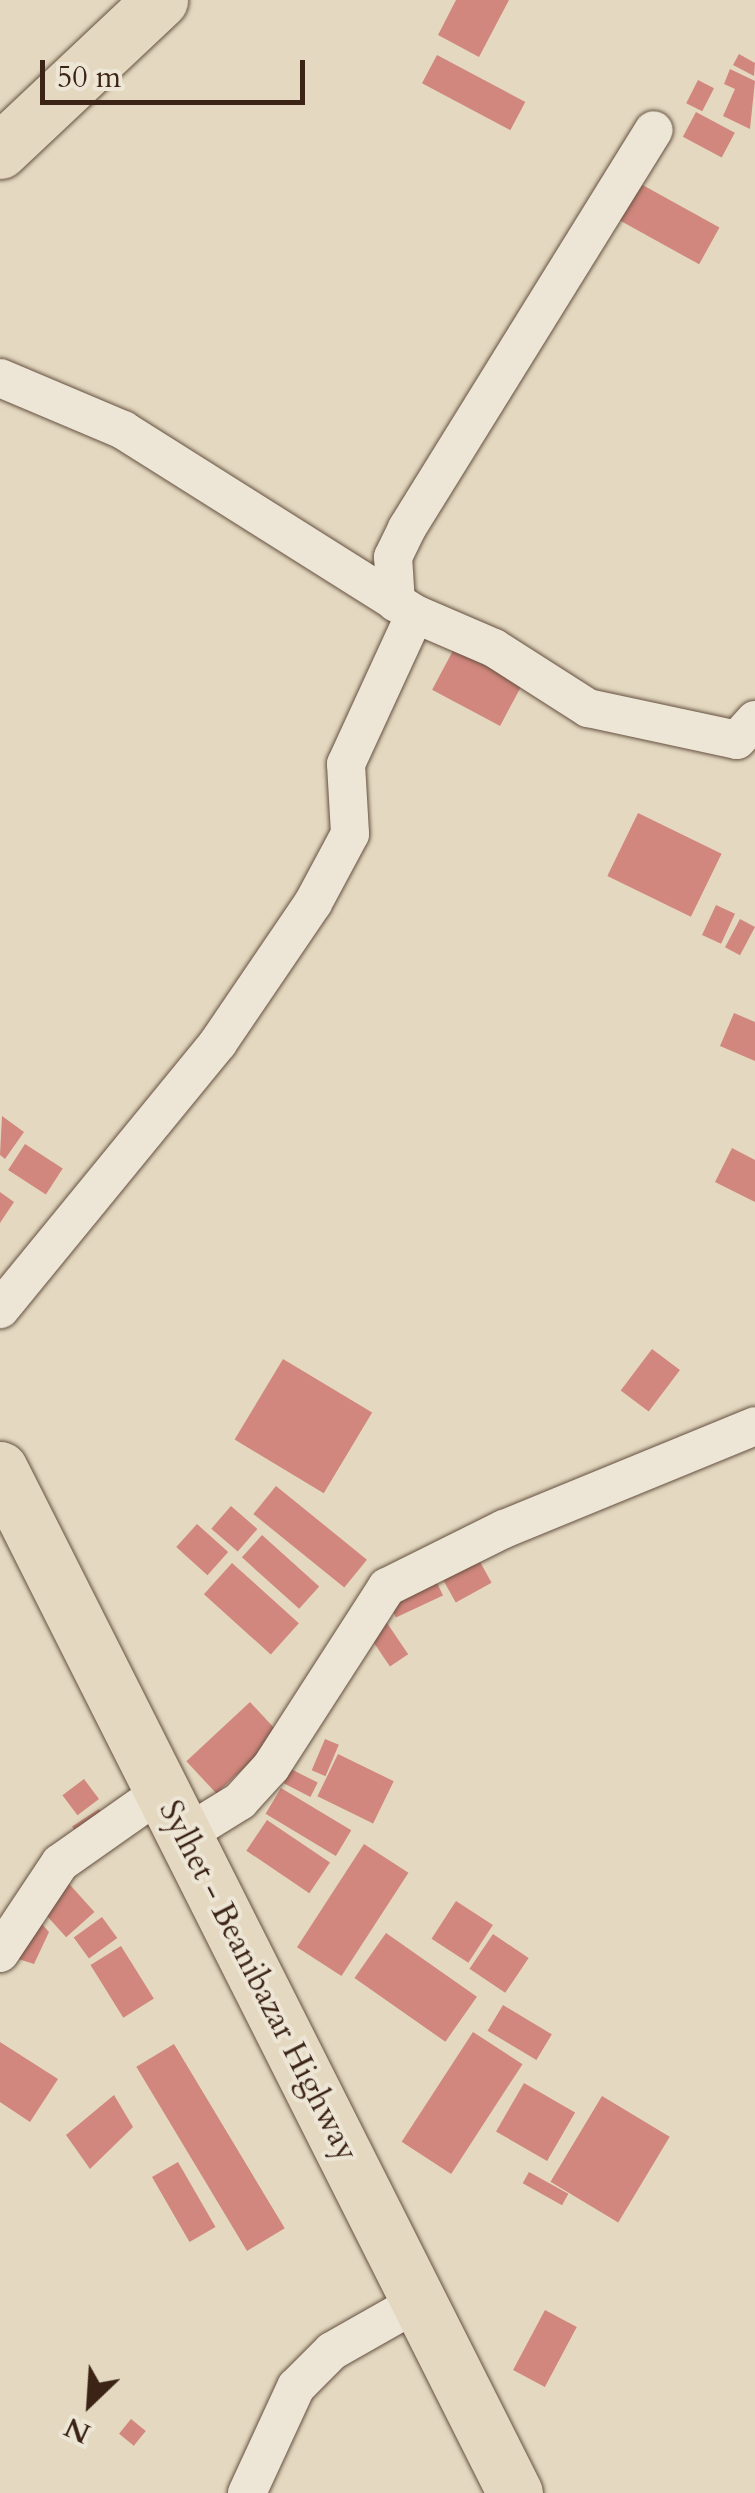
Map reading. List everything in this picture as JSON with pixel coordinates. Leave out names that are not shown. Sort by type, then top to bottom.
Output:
[{"type":"main road","points":[[0,151],[160,0]]},
{"type":"main road","name":"Sylhet - Beanibazar Highway","points":[[0,1469],[162,1820],[397,2314],[487,2493]]},
{"type":"main road","name":"Sylhet - Beanibazar Highway","points":[[0,1526],[162,1820],[515,2493]]},
{"type":"street","points":[[0,1309],[218,1043],[313,903],[350,834],[346,764],[405,608],[394,557],[407,528],[654,130]]},
{"type":"street","points":[[0,378],[124,430],[405,608],[494,648],[588,708],[737,740],[755,720]]},
{"type":"street","points":[[0,1953],[60,1863],[162,1820],[240,1801],[271,1768],[386,1587],[504,1529],[755,1426]]},
{"type":"street","points":[[247,2493],[296,2387],[332,2351],[397,2314]]},
{"type":"building","points":[[456,0],[509,0],[479,57],[438,35]]},
{"type":"building","points":[[739,54],[755,63],[754,76],[733,65]]},
{"type":"building","points":[[437,55],[525,102],[510,130],[422,83]]},
{"type":"building","points":[[730,69],[755,81],[750,129],[723,116],[735,89],[724,84]]},
{"type":"building","points":[[698,80],[714,88],[702,111],[686,103]]},
{"type":"building","points":[[696,112],[735,133],[722,157],[683,137]]},
{"type":"building","points":[[639,183],[719,228],[699,264],[619,220]]},
{"type":"building","points":[[457,643],[525,679],[500,726],[432,690]]},
{"type":"building","points":[[638,813],[722,854],[691,917],[607,876]]},
{"type":"building","points":[[716,905],[735,914],[721,944],[702,935]]},
{"type":"building","points":[[740,919],[755,927],[740,955],[725,947]]},
{"type":"building","points":[[734,1013],[755,1022],[755,1061],[720,1046]]},
{"type":"building","points":[[2,1116],[24,1132],[5,1159],[0,1155]]},
{"type":"building","points":[[25,1144],[63,1169],[46,1195],[8,1170]]},
{"type":"building","points":[[732,1148],[755,1160],[755,1202],[715,1182]]},
{"type":"building","points":[[0,1192],[14,1202],[0,1223]]},
{"type":"building","points":[[652,1349],[680,1370],[649,1412],[621,1391]]},
{"type":"building","points":[[283,1359],[372,1413],[324,1493],[235,1440]]},
{"type":"building","points":[[276,1486],[367,1560],[344,1588],[253,1514]]},
{"type":"building","points":[[231,1506],[257,1529],[238,1552],[211,1529]]},
{"type":"building","points":[[197,1524],[228,1552],[207,1575],[176,1547]]},
{"type":"building","points":[[262,1535],[319,1587],[299,1609],[242,1557]]},
{"type":"building","points":[[479,1560],[492,1583],[456,1603],[443,1580]]},
{"type":"building","points":[[232,1563],[299,1623],[271,1654],[204,1594]]},
{"type":"building","points":[[432,1572],[443,1596],[396,1618],[385,1594]]},
{"type":"building","points":[[383,1617],[408,1654],[390,1667],[365,1629]]},
{"type":"building","points":[[250,1702],[280,1734],[216,1794],[186,1761]]},
{"type":"building","points":[[325,1739],[339,1745],[326,1776],[312,1770]]},
{"type":"building","points":[[338,1754],[394,1781],[373,1823],[317,1796]]},
{"type":"building","points":[[291,1769],[318,1783],[310,1797],[284,1783]]},
{"type":"building","points":[[84,1779],[99,1799],[77,1815],[62,1795]]},
{"type":"building","points":[[281,1788],[351,1830],[336,1856],[266,1814]]},
{"type":"building","points":[[99,1809],[108,1823],[81,1841],[72,1826]]},
{"type":"building","points":[[267,1820],[330,1862],[309,1893],[246,1851]]},
{"type":"building","points":[[364,1844],[408,1873],[341,1976],[297,1947]]},
{"type":"building","points":[[63,1877],[94,1912],[66,1937],[35,1902]]},
{"type":"building","points":[[456,1901],[493,1925],[468,1963],[431,1939]]},
{"type":"building","points":[[32,1913],[49,1932],[34,1964],[12,1957]]},
{"type":"building","points":[[102,1917],[117,1938],[89,1959],[74,1938]]},
{"type":"building","points":[[386,1933],[477,1997],[445,2042],[354,1978]]},
{"type":"building","points":[[493,1934],[529,1958],[505,1993],[470,1969]]},
{"type":"building","points":[[121,1946],[154,1999],[123,2018],[90,1965]]},
{"type":"building","points":[[503,2005],[552,2034],[536,2060],[488,2031]]},
{"type":"building","points":[[473,2032],[522,2064],[451,2174],[402,2142]]},
{"type":"building","points":[[0,2042],[58,2079],[30,2122],[0,2102]]},
{"type":"building","points":[[174,2044],[285,2228],[247,2251],[136,2067]]},
{"type":"building","points":[[524,2083],[575,2112],[547,2161],[496,2131]]},
{"type":"building","points":[[114,2095],[133,2127],[90,2169],[66,2135]]},
{"type":"building","points":[[602,2096],[670,2137],[618,2222],[550,2182]]},
{"type":"building","points":[[178,2162],[216,2227],[190,2242],[152,2177]]},
{"type":"building","points":[[529,2172],[568,2194],[562,2205],[523,2183]]},
{"type":"building","points":[[545,2310],[577,2327],[545,2387],[513,2370]]},
{"type":"building","points":[[131,2419],[146,2431],[134,2446],[119,2434]]}]
